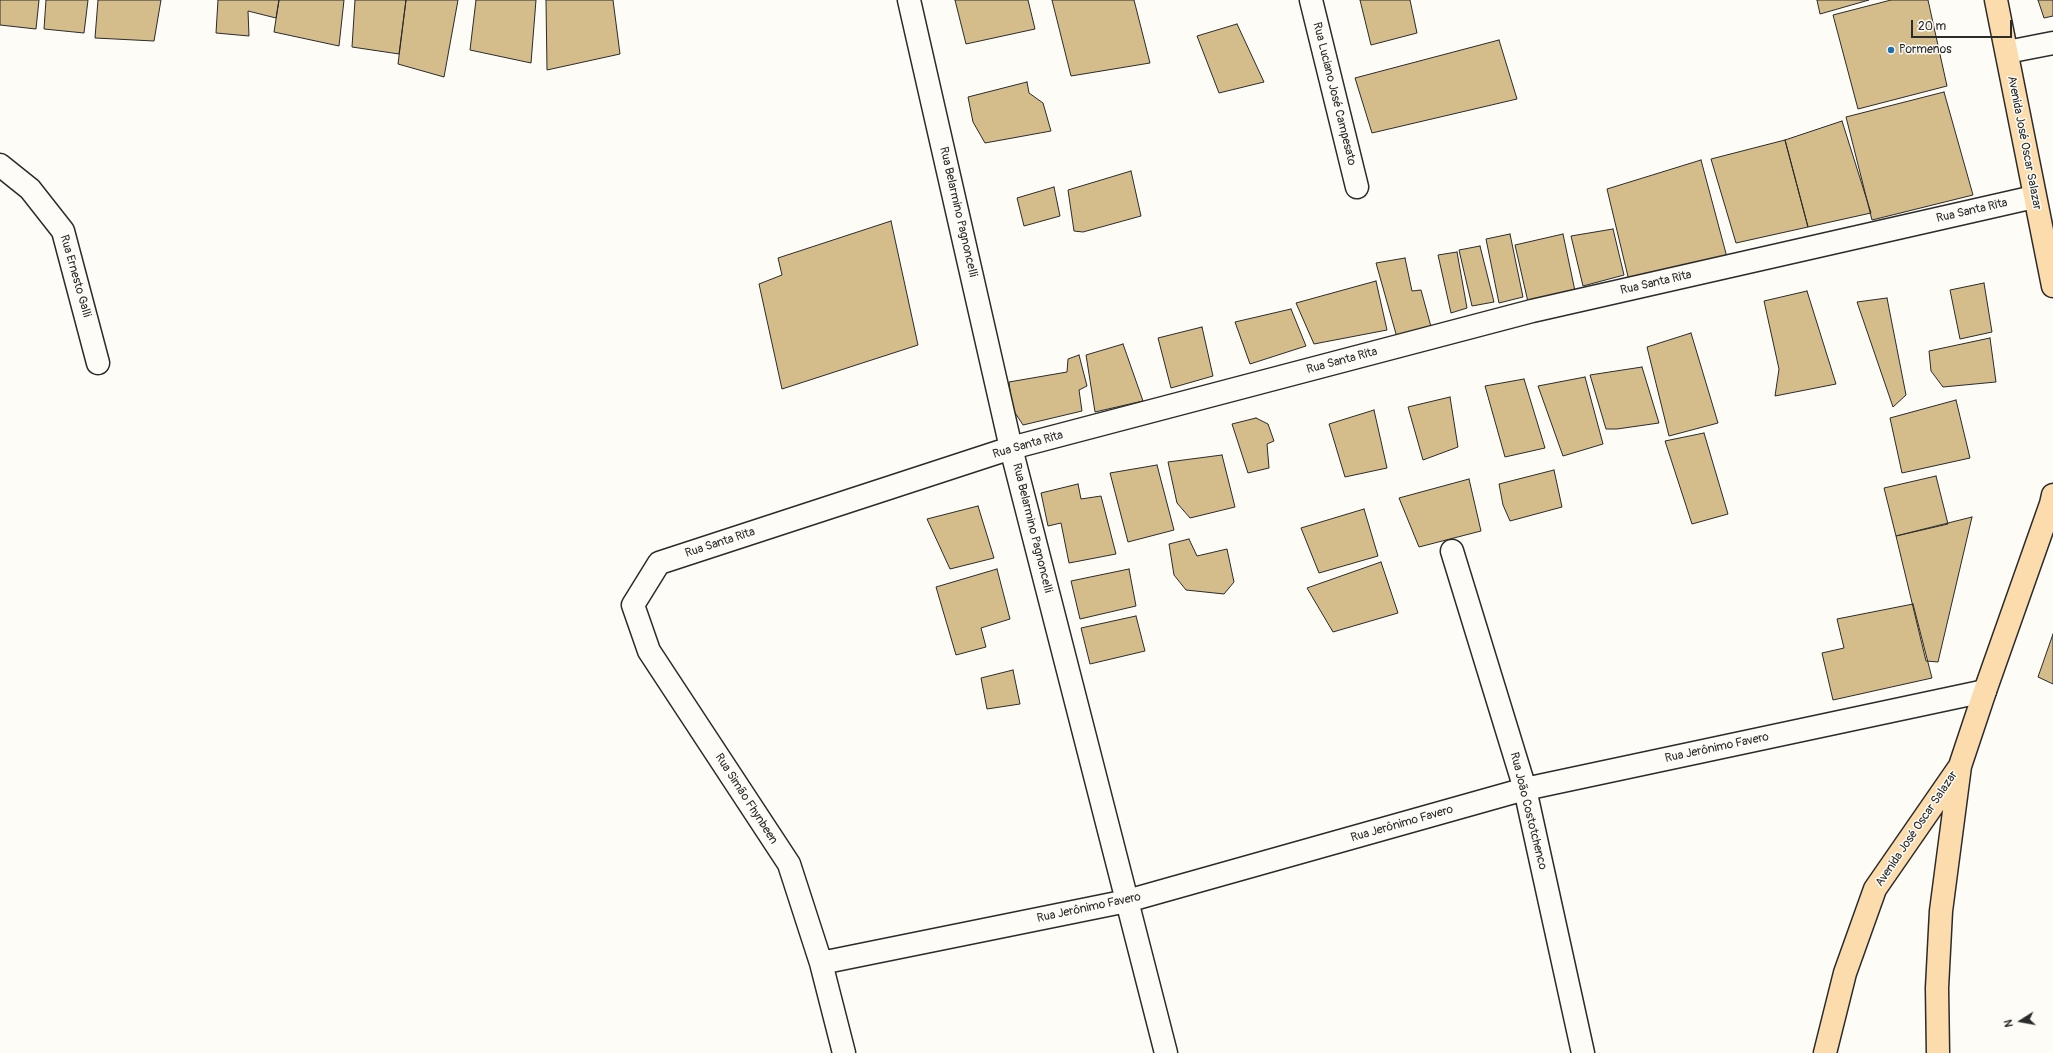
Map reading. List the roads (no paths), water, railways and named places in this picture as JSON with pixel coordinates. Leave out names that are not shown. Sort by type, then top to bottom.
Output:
[{"type":"highway","name":"Avenida José Oscar Salazar","points":[[1996,0],[2034,197],[2053,286]]},
{"type":"highway","name":"Avenida José Oscar Salazar","points":[[1938,1053],[1937,988],[1941,911],[1960,766],[1984,691],[2053,495]]},
{"type":"highway","name":"Avenida José Oscar Salazar","points":[[1824,1053],[1845,972],[1875,889],[1960,766]]},
{"type":"street","name":"Rua Belarmino Pagnoncelli","points":[[909,0],[1011,448],[1166,1053]]},
{"type":"street","name":"Rua Luciano José Campesato","points":[[1310,0],[1357,187]]},
{"type":"street","points":[[2007,52],[2053,43]]},
{"type":"street","name":"Rua Ernesto Galli","points":[[0,165],[30,189],[63,231],[98,363]]},
{"type":"street","name":"Rua Santa Rita","points":[[659,563],[1011,448],[1532,311],[2034,197]]},
{"type":"street","name":"Rua João Costotchenco","points":[[1452,551],[1525,789],[1583,1053]]},
{"type":"street","name":"Rua Simão Fhynbeen","points":[[659,563],[633,605],[649,651],[789,864],[821,963],[844,1053]]},
{"type":"street","name":"Rua Jerônimo Favero","points":[[821,963],[1127,901],[1525,789],[1984,691]]},
{"type":"place","name":"Pormenos","points":[[1891,50]]}]
